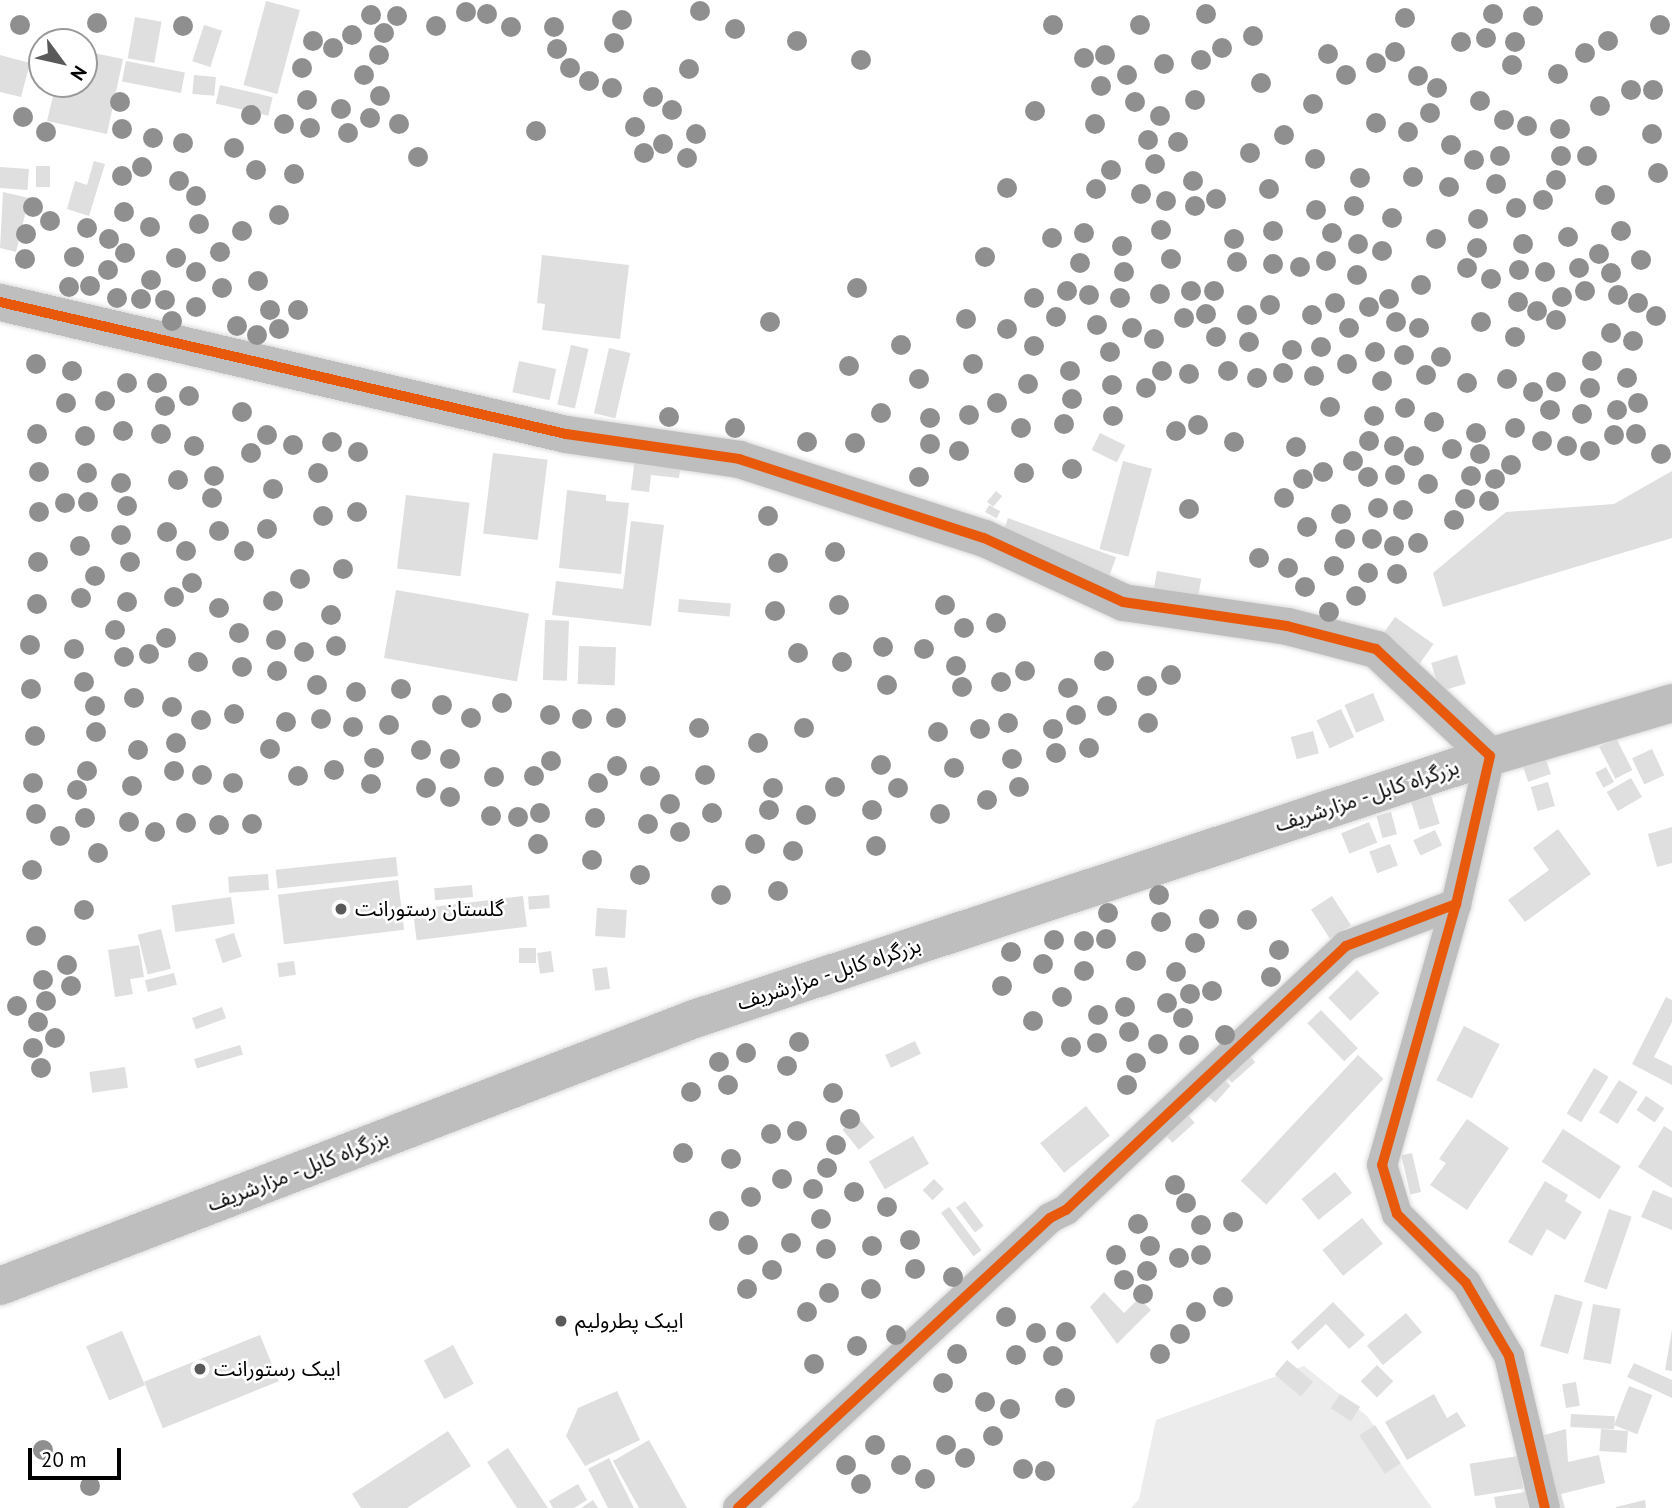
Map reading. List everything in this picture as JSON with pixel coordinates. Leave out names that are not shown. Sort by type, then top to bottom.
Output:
[{"type":"highway","name":"بزرگراه کابل - مزارشریف","points":[[0,1286],[694,1019],[1490,756],[1672,702]]},
{"type":"street","points":[[0,302],[566,434],[739,459],[984,538],[1123,602],[1287,626],[1376,649],[1490,756],[1456,904],[1382,1166],[1397,1214],[1466,1283],[1509,1356],[1545,1508]]},
{"type":"street","points":[[738,1508],[1050,1219],[1066,1210],[1346,946],[1456,904]]},
{"type":"shaded area","points":[[1304,1366],[1367,1416],[1432,1508],[1131,1508],[1139,1499],[1156,1420]]},
{"type":"building","points":[[266,1],[300,10],[277,94],[243,85]]},
{"type":"building","points":[[135,17],[162,22],[154,63],[128,58]]},
{"type":"building","points":[[204,25],[222,31],[210,67],[192,61]]},
{"type":"building","points":[[98,54],[123,59],[107,134],[47,121],[53,98],[98,98]]},
{"type":"building","points":[[0,55],[28,62],[21,97],[0,92]]},
{"type":"building","points":[[126,61],[185,72],[181,93],[122,82]]},
{"type":"building","points":[[194,75],[216,77],[214,96],[192,94]]},
{"type":"building","points":[[220,85],[273,97],[268,116],[216,104]]},
{"type":"building","points":[[94,161],[105,164],[89,216],[67,209],[75,181],[87,185]]},
{"type":"building","points":[[36,166],[50,166],[50,187],[36,187]]},
{"type":"building","points":[[0,167],[29,169],[27,190],[0,188]]},
{"type":"building","points":[[3,192],[29,198],[16,252],[0,248]]},
{"type":"building","points":[[542,255],[629,265],[620,339],[542,330],[545,304],[537,303]]},
{"type":"building","points":[[571,345],[589,349],[575,408],[557,404]]},
{"type":"building","points":[[609,348],[630,353],[615,418],[594,413]]},
{"type":"building","points":[[519,361],[556,369],[550,400],[512,392]]},
{"type":"building","points":[[1100,433],[1125,445],[1117,462],[1092,450]]},
{"type":"building","points":[[493,453],[548,460],[538,540],[483,533]]},
{"type":"building","points":[[635,458],[681,464],[679,478],[651,475],[649,492],[631,490]]},
{"type":"building","points":[[1123,461],[1152,469],[1128,557],[1099,549]]},
{"type":"building","points":[[1672,471],[1672,538],[1443,607],[1433,573],[1506,512],[1614,504]]},
{"type":"building","points":[[567,490],[606,495],[606,501],[629,503],[621,574],[559,568]]},
{"type":"building","points":[[996,491],[1002,496],[993,507],[987,502]]},
{"type":"building","points":[[406,495],[470,503],[461,576],[397,568]]},
{"type":"building","points":[[989,505],[1000,511],[996,518],[985,512]]},
{"type":"building","points":[[1008,518],[1116,557],[1107,582],[999,542]]},
{"type":"building","points":[[631,521],[664,525],[651,626],[552,615],[556,581],[623,589]]},
{"type":"building","points":[[1157,571],[1201,579],[1196,608],[1152,601]]},
{"type":"building","points":[[396,590],[529,613],[517,681],[384,658]]},
{"type":"building","points":[[679,599],[731,604],[730,616],[678,612]]},
{"type":"building","points":[[1395,617],[1434,644],[1416,669],[1378,642]]},
{"type":"building","points":[[545,620],[569,621],[567,681],[543,680]]},
{"type":"building","points":[[579,646],[616,647],[615,685],[578,684]]},
{"type":"building","points":[[1457,655],[1466,684],[1440,692],[1431,663]]},
{"type":"building","points":[[1373,693],[1385,721],[1356,733],[1344,705]]},
{"type":"building","points":[[1341,709],[1354,737],[1330,749],[1317,720]]},
{"type":"building","points":[[1313,731],[1319,753],[1297,759],[1291,737]]},
{"type":"building","points":[[1616,738],[1632,770],[1615,779],[1599,747]]},
{"type":"building","points":[[1652,749],[1664,775],[1644,785],[1632,758]]},
{"type":"building","points":[[1545,757],[1551,774],[1528,782],[1522,765]]},
{"type":"building","points":[[1606,767],[1614,782],[1603,788],[1595,773]]},
{"type":"building","points":[[1631,778],[1642,797],[1618,811],[1607,792]]},
{"type":"building","points":[[1548,782],[1555,806],[1538,811],[1531,787]]},
{"type":"building","points":[[1431,795],[1440,824],[1420,830],[1411,801]]},
{"type":"building","points":[[1391,812],[1397,834],[1382,838],[1377,816]]},
{"type":"building","points":[[1369,822],[1377,842],[1349,854],[1341,833]]},
{"type":"building","points":[[1672,827],[1672,863],[1657,867],[1648,834]]},
{"type":"building","points":[[1558,829],[1591,874],[1525,922],[1508,900],[1549,870],[1533,848]]},
{"type":"building","points":[[1435,830],[1442,845],[1420,856],[1413,840]]},
{"type":"building","points":[[1390,844],[1398,866],[1377,873],[1369,852]]},
{"type":"building","points":[[396,857],[398,876],[278,889],[276,870]]},
{"type":"building","points":[[268,874],[269,890],[229,893],[228,877]]},
{"type":"building","points":[[398,880],[404,930],[284,944],[278,895]]},
{"type":"building","points":[[472,885],[473,897],[435,900],[434,888]]},
{"type":"building","points":[[549,895],[550,908],[529,909],[528,896]]},
{"type":"building","points":[[523,896],[527,927],[417,940],[413,910]]},
{"type":"building","points":[[1332,896],[1351,925],[1330,939],[1311,910]]},
{"type":"building","points":[[231,897],[235,924],[175,932],[172,905]]},
{"type":"building","points":[[597,908],[627,910],[625,938],[595,936]]},
{"type":"building","points":[[161,929],[171,969],[148,975],[138,935]]},
{"type":"building","points":[[234,933],[242,957],[223,963],[215,939]]},
{"type":"building","points":[[139,945],[144,977],[130,979],[133,994],[115,997],[108,950]]},
{"type":"building","points":[[519,948],[536,948],[536,963],[519,963]]},
{"type":"building","points":[[551,951],[554,972],[540,974],[537,953]]},
{"type":"building","points":[[294,961],[296,975],[279,977],[277,963]]},
{"type":"building","points":[[607,967],[610,989],[595,991],[592,969]]},
{"type":"building","points":[[1357,970],[1379,993],[1350,1021],[1328,998]]},
{"type":"building","points":[[174,973],[177,985],[148,992],[145,980]]},
{"type":"building","points":[[1666,997],[1672,1000],[1672,1022],[1654,1057],[1672,1066],[1672,1085],[1632,1064]]},
{"type":"building","points":[[222,1007],[226,1018],[196,1029],[192,1018]]},
{"type":"building","points":[[1321,1010],[1358,1048],[1344,1061],[1307,1023]]},
{"type":"building","points":[[1464,1026],[1500,1044],[1472,1099],[1436,1080]]},
{"type":"building","points":[[915,1041],[921,1054],[891,1068],[885,1055]]},
{"type":"building","points":[[240,1045],[243,1055],[197,1069],[194,1059]]},
{"type":"building","points":[[1248,1054],[1255,1062],[1232,1083],[1225,1074]]},
{"type":"building","points":[[1358,1055],[1384,1079],[1266,1205],[1241,1181]]},
{"type":"building","points":[[125,1067],[128,1088],[92,1093],[89,1072]]},
{"type":"building","points":[[1594,1068],[1609,1077],[1581,1122],[1567,1113]]},
{"type":"building","points":[[1221,1077],[1231,1086],[1215,1103],[1206,1094]]},
{"type":"building","points":[[1619,1080],[1638,1092],[1618,1124],[1599,1112]]},
{"type":"building","points":[[1646,1096],[1664,1108],[1655,1122],[1636,1110]]},
{"type":"building","points":[[1086,1106],[1110,1136],[1064,1173],[1040,1143]]},
{"type":"building","points":[[1186,1113],[1195,1123],[1172,1143],[1164,1133]]},
{"type":"building","points":[[858,1117],[874,1137],[859,1150],[842,1130]]},
{"type":"building","points":[[1467,1119],[1509,1148],[1467,1210],[1430,1185],[1446,1163],[1439,1159]]},
{"type":"building","points":[[1664,1126],[1672,1131],[1672,1188],[1638,1167]]},
{"type":"building","points":[[1563,1129],[1621,1167],[1600,1199],[1542,1162]]},
{"type":"building","points":[[913,1136],[929,1164],[885,1189],[869,1162]]},
{"type":"building","points":[[1412,1153],[1421,1192],[1410,1194],[1401,1155]]},
{"type":"building","points":[[1335,1172],[1352,1193],[1319,1220],[1302,1199]]},
{"type":"building","points":[[934,1179],[944,1189],[933,1200],[923,1190]]},
{"type":"building","points":[[1545,1181],[1568,1195],[1565,1201],[1582,1212],[1565,1240],[1547,1229],[1532,1256],[1508,1242]]},
{"type":"building","points":[[1653,1190],[1672,1198],[1672,1230],[1641,1217]]},
{"type":"building","points":[[965,1201],[984,1226],[975,1232],[956,1208]]},
{"type":"building","points":[[949,1207],[981,1250],[974,1256],[941,1213]]},
{"type":"building","points":[[1609,1209],[1632,1217],[1607,1290],[1584,1282]]},
{"type":"building","points":[[1362,1218],[1383,1244],[1343,1276],[1322,1250]]},
{"type":"building","points":[[1104,1292],[1124,1313],[1139,1298],[1151,1310],[1117,1344],[1090,1307]]},
{"type":"building","points":[[1555,1294],[1583,1302],[1568,1354],[1540,1346]]},
{"type":"building","points":[[1333,1302],[1365,1335],[1349,1349],[1326,1324],[1298,1350],[1291,1342]]},
{"type":"building","points":[[1593,1304],[1621,1309],[1611,1364],[1583,1359]]},
{"type":"building","points":[[1406,1313],[1422,1332],[1383,1365],[1367,1346]]},
{"type":"building","points":[[1672,1330],[1672,1371],[1665,1370]]},
{"type":"building","points":[[122,1331],[145,1385],[109,1401],[86,1346]]},
{"type":"building","points":[[260,1335],[279,1381],[163,1428],[144,1382]]},
{"type":"building","points":[[453,1345],[474,1384],[445,1399],[424,1360]]},
{"type":"building","points":[[1287,1360],[1313,1382],[1301,1396],[1275,1375]]},
{"type":"building","points":[[1634,1363],[1672,1380],[1672,1398],[1627,1377]]},
{"type":"building","points":[[1377,1365],[1393,1381],[1377,1398],[1361,1381]]},
{"type":"building","points":[[1576,1382],[1580,1406],[1566,1408],[1562,1384]]},
{"type":"building","points":[[1629,1386],[1652,1395],[1637,1434],[1614,1425]]},
{"type":"building","points":[[617,1391],[640,1440],[585,1466],[566,1436],[578,1408]]},
{"type":"building","points":[[1340,1394],[1360,1407],[1351,1421],[1331,1408]]},
{"type":"building","points":[[1434,1394],[1447,1418],[1457,1412],[1466,1426],[1407,1460],[1385,1422]]},
{"type":"building","points":[[1571,1414],[1615,1416],[1614,1429],[1570,1427]]},
{"type":"building","points":[[1375,1425],[1401,1463],[1385,1474],[1359,1436]]},
{"type":"building","points":[[1566,1429],[1568,1462],[1599,1455],[1605,1483],[1561,1494],[1565,1508],[1554,1508],[1537,1437]]},
{"type":"building","points":[[1601,1429],[1628,1431],[1626,1453],[1599,1451]]},
{"type":"building","points":[[448,1431],[471,1466],[407,1508],[361,1508],[352,1494]]},
{"type":"building","points":[[649,1440],[687,1508],[639,1508],[613,1461]]},
{"type":"building","points":[[508,1448],[548,1508],[517,1508],[487,1462]]},
{"type":"building","points":[[1518,1456],[1523,1489],[1475,1496],[1470,1464]]},
{"type":"building","points":[[609,1458],[634,1508],[608,1508],[588,1469]]},
{"type":"building","points":[[578,1484],[587,1500],[574,1508],[553,1508],[549,1501]]},
{"type":"building","points":[[1526,1492],[1528,1508],[1496,1508],[1494,1497]]},
{"type":"building","points":[[593,1500],[598,1508],[581,1508]]},
{"type":"building","points":[[1645,1500],[1646,1508],[1616,1508],[1616,1507]]},
{"type":"cycle path","points":[[0,302],[566,434],[739,459],[984,538],[1123,602],[1287,626],[1376,649],[1490,756],[1456,904],[1382,1165],[1397,1214],[1466,1283],[1509,1356],[1545,1508]]},
{"type":"cycle path","points":[[738,1508],[1050,1218],[1066,1210],[1346,946],[1456,904]]},
{"type":"place","name":"گلستان رستورانت","points":[[341,909]]},
{"type":"place","name":"ایبک پطرولیم","points":[[561,1321]]},
{"type":"place","name":"ایبک رستورانت","points":[[200,1369]]}]
